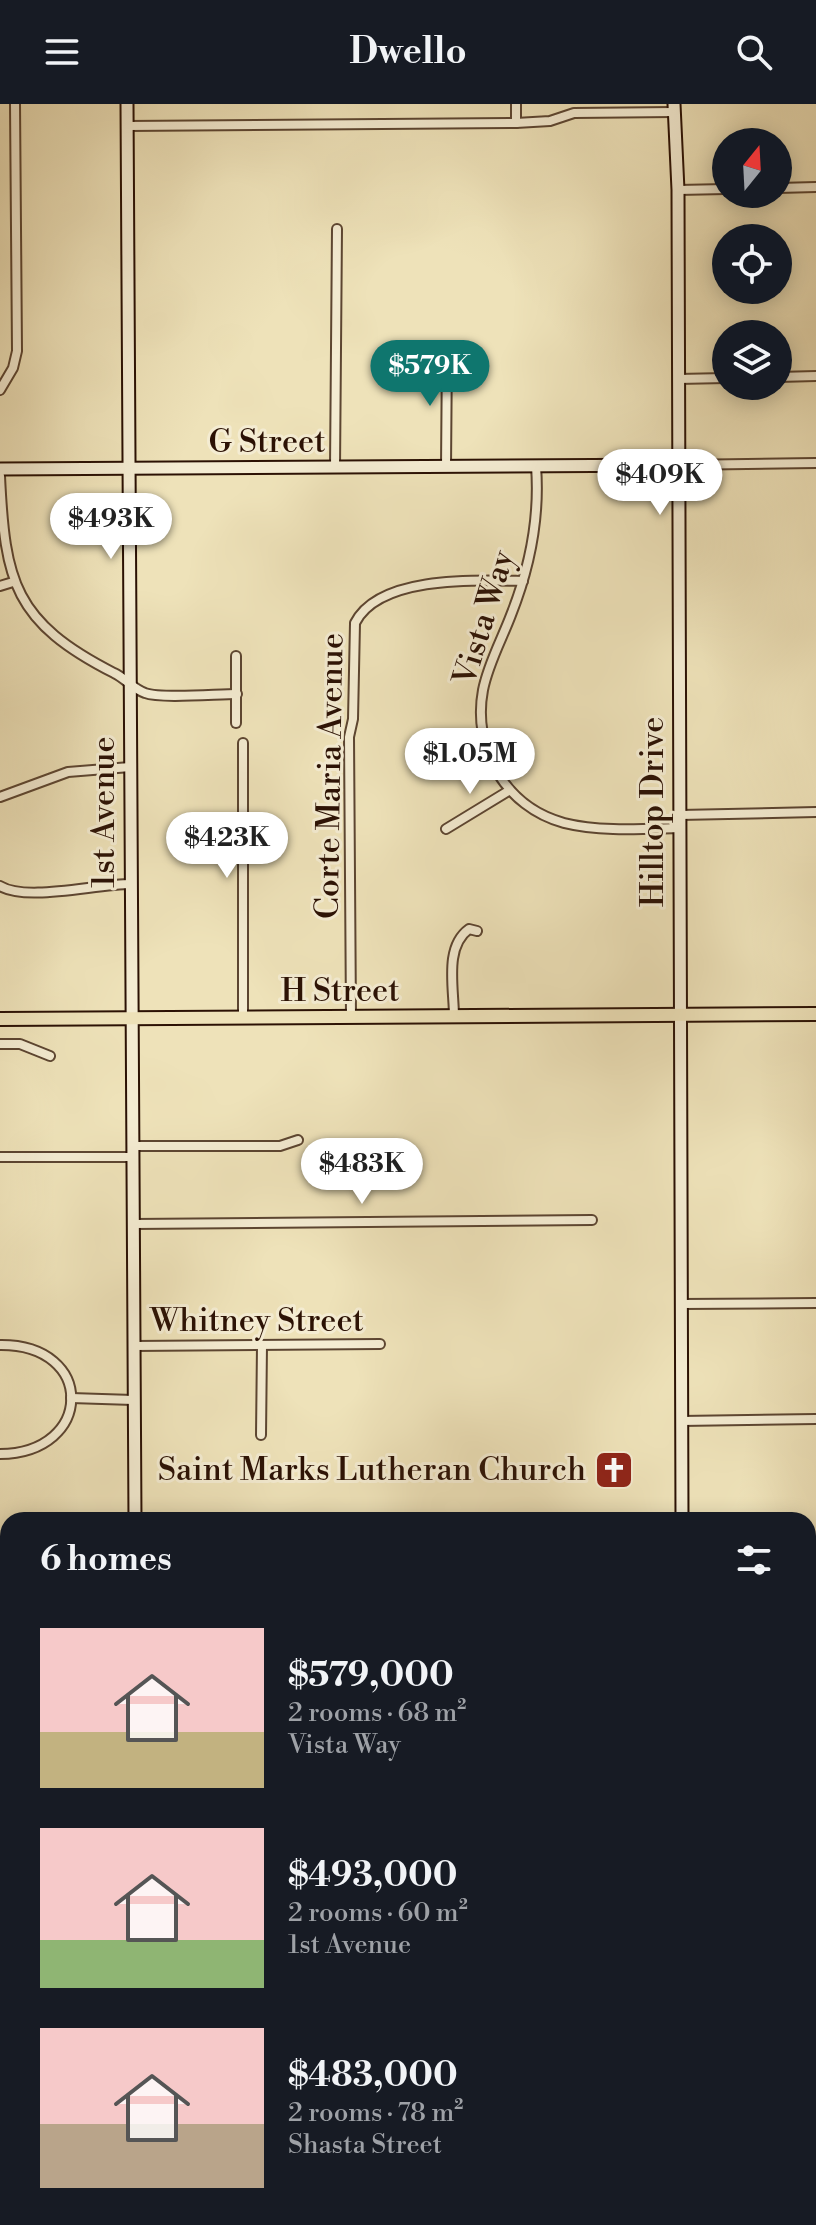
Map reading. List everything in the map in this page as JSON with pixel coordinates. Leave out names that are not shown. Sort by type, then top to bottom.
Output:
[{"type":"main road","name":"H Street","points":[[0,1019],[816,1014]]},
{"type":"street","points":[[0,390],[13,368],[17,351],[15,104]]},
{"type":"street","name":"1st Avenue","points":[[127,104],[135,1512]]},
{"type":"street","points":[[516,104],[516,123]]},
{"type":"street","points":[[127,126],[516,123],[550,121],[574,113],[674,108]]},
{"type":"street","name":"Hilltop Drive","points":[[674,108],[678,190],[682,1512]]},
{"type":"street","points":[[792,188],[816,187]]},
{"type":"street","points":[[678,190],[712,189]]},
{"type":"street","points":[[335,468],[337,229]]},
{"type":"street","points":[[446,467],[447,349]]},
{"type":"street","points":[[792,377],[816,376]]},
{"type":"street","points":[[678,379],[712,378]]},
{"type":"street","points":[[678,465],[816,463]]},
{"type":"street","name":"G Street","points":[[0,469],[678,465]]},
{"type":"street","name":"Vista Way","points":[[536,466],[536,521],[523,581],[483,688],[486,747],[510,790],[536,811],[573,825],[679,828]]},
{"type":"street","points":[[0,476],[3,540],[13,582],[28,606],[57,638],[146,694],[237,694]]},
{"type":"street","name":"Corte Maria Avenue","points":[[351,1016],[349,737],[353,719],[355,623],[366,607],[377,600],[447,580],[523,581]]},
{"type":"street","points":[[0,586],[13,582]]},
{"type":"street","points":[[236,656],[236,723]]},
{"type":"street","points":[[243,743],[243,1017]]},
{"type":"street","points":[[0,797],[68,772],[130,767]]},
{"type":"street","points":[[446,829],[510,790]]},
{"type":"street","points":[[680,815],[816,812]]},
{"type":"street","points":[[0,886],[25,895],[82,886],[131,884]]},
{"type":"street","points":[[454,1017],[453,950],[457,938],[469,929],[477,931]]},
{"type":"street","points":[[0,1044],[20,1044],[50,1056]]},
{"type":"street","points":[[0,1157],[280,1146],[298,1140]]},
{"type":"street","points":[[133,1224],[592,1220]]},
{"type":"street","points":[[680,1304],[816,1303]]},
{"type":"street","name":"Whitney Street","points":[[134,1346],[380,1344]]},
{"type":"street","points":[[0,1345],[28,1346],[50,1356],[65,1375],[71,1398],[64,1424],[48,1443],[29,1452],[0,1454]]},
{"type":"street","points":[[261,1435],[262,1345]]},
{"type":"street","points":[[71,1398],[133,1400]]},
{"type":"street","points":[[681,1421],[816,1419]]},
{"type":"place","name":"Saint Marks Lutheran Church","points":[[614,1470]]}]
